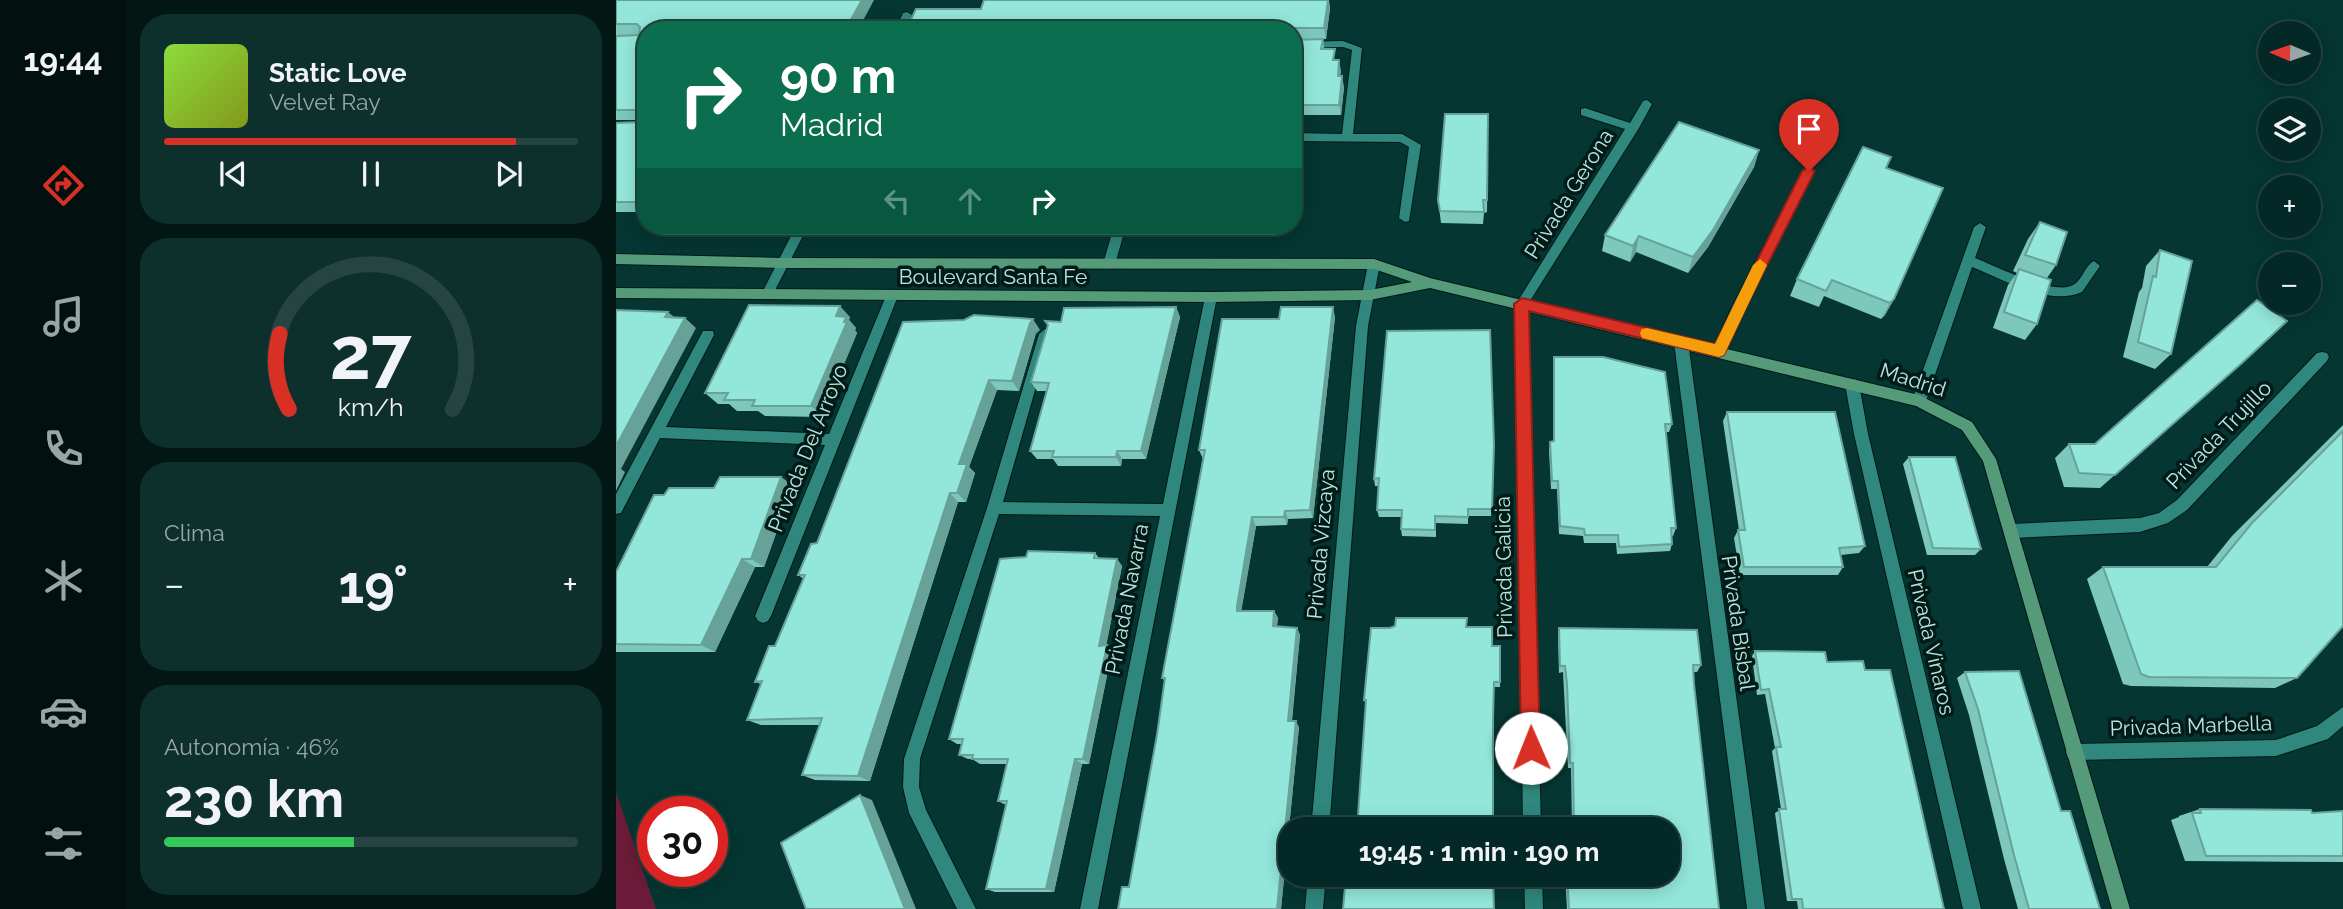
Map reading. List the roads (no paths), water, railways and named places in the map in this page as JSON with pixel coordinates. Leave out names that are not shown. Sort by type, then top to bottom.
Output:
[{"type":"street","points":[[904,21],[907,15]]},
{"type":"street","points":[[1302,45],[1343,44],[1357,48],[1347,137]]},
{"type":"street","name":"Privada Gerona","points":[[1522,304],[1647,104]]},
{"type":"street","points":[[1585,112],[1633,128]]},
{"type":"street","points":[[1302,137],[1402,138],[1415,145],[1405,218]]},
{"type":"street","points":[[1719,351],[1739,305],[1809,171]]},
{"type":"street","points":[[1919,401],[1980,227]]},
{"type":"street","points":[[767,295],[797,235]]},
{"type":"street","points":[[1109,264],[1117,235]]},
{"type":"street","name":"Boulevard Santa Fe","points":[[616,259],[783,263],[1374,264]]},
{"type":"street","points":[[1968,260],[2049,292],[2062,293],[2072,293],[2081,288],[2094,266]]},
{"type":"street","name":"Madrid","points":[[1374,264],[1429,284],[1719,351],[1919,401],[1967,426],[1980,441],[1989,459],[2121,909]]},
{"type":"street","name":"Privada Vizcaya","points":[[1321,817],[1362,326],[1374,264]]},
{"type":"street","name":"Madrid","points":[[1370,295],[1429,284]]},
{"type":"street","name":"Boulevard Santa Fe","points":[[616,293],[1211,298],[1370,295]]},
{"type":"street","name":"Privada Del Arroyo","points":[[763,615],[892,296]]},
{"type":"street","name":"Privada Navarra","points":[[1089,909],[1211,298]]},
{"type":"street","name":"Privada Galicia","points":[[1522,304],[1532,817]]},
{"type":"street","points":[[967,909],[918,813],[911,787],[912,758],[994,508],[1045,334]]},
{"type":"street","points":[[616,508],[708,335]]},
{"type":"street","name":"Privada Bisbal","points":[[1681,342],[1756,909]]},
{"type":"street","name":"Privada Trujillo","points":[[2011,531],[2140,525],[2163,518],[2182,505],[2322,358]]},
{"type":"street","name":"Privada Vinaros","points":[[1852,384],[1861,433],[1972,909]]},
{"type":"street","points":[[656,432],[834,440]]},
{"type":"street","points":[[994,508],[1168,510]]},
{"type":"street","name":"Privada Marbella","points":[[2074,752],[2276,748],[2322,733],[2343,715]]},
{"type":"street","points":[[1314,909],[1316,887]]},
{"type":"street","points":[[1534,887],[1534,909]]}]
